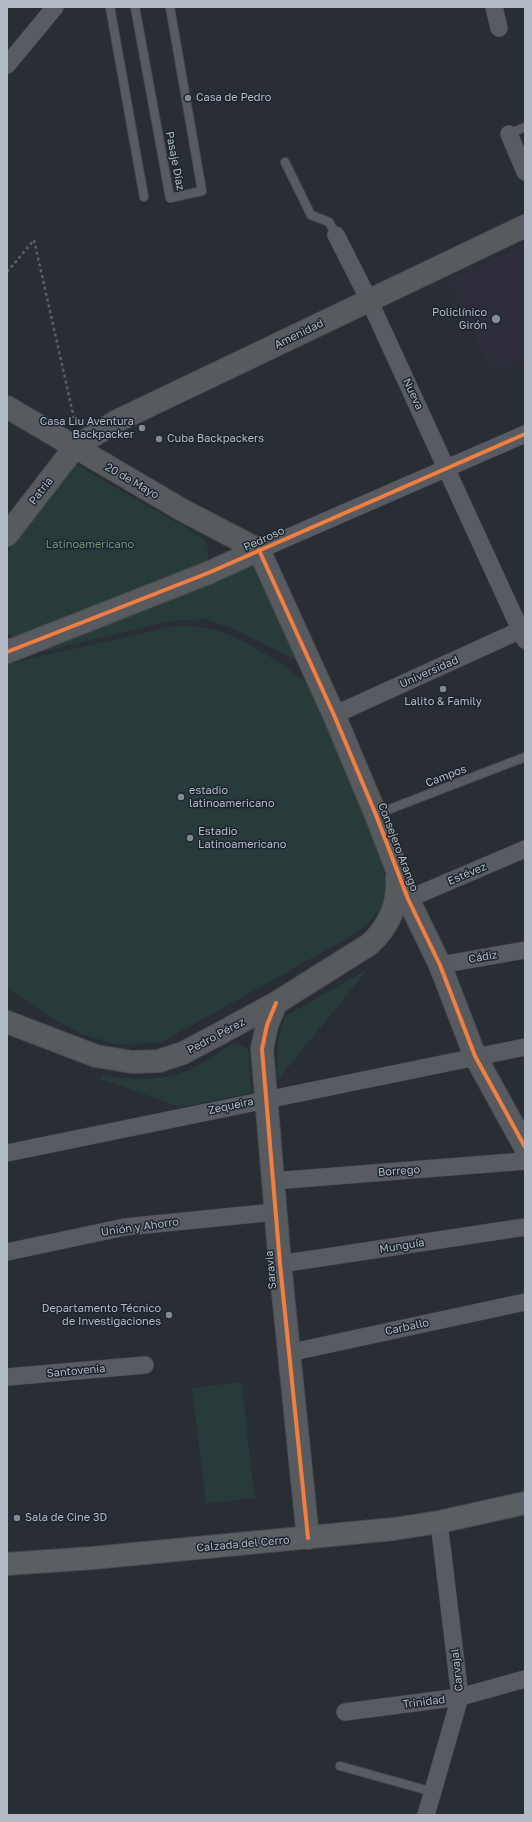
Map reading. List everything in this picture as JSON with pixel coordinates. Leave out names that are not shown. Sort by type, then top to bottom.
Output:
[{"type":"main road","name":"Calzada del Cerro","points":[[7,1564],[308,1538],[394,1529],[439,1522],[525,1503]]},
{"type":"street","points":[[7,65],[55,7]]},
{"type":"street","points":[[494,7],[499,28]]},
{"type":"street","points":[[509,134],[525,172]]},
{"type":"street","name":"Amenidad","points":[[76,439],[117,421],[525,226]]},
{"type":"street","name":"Nueva","points":[[336,235],[369,300],[523,633]]},
{"type":"street","name":"20 de Mayo","points":[[7,407],[32,421],[76,439],[114,471],[218,530],[259,550]]},
{"type":"street","points":[[114,471],[106,453],[106,443],[109,431],[117,421]]},
{"type":"street","name":"Pedroso","points":[[7,652],[208,573],[525,434]]},
{"type":"street","name":"Patria","points":[[7,535],[76,439]]},
{"type":"street","points":[[208,573],[221,562],[224,551],[224,541],[218,530]]},
{"type":"street","name":"Consejero Arango","points":[[259,550],[334,715],[376,815],[397,872]]},
{"type":"street","name":"Universidad","points":[[334,715],[523,633]]},
{"type":"street","name":"Estévez","points":[[401,904],[525,849]]},
{"type":"street","name":"Pedro Pérez","points":[[16,1025],[96,1056],[132,1062],[159,1061],[172,1058],[220,1034],[276,1003],[370,944],[381,934],[401,904],[397,872]]},
{"type":"street","name":"Consejero Arango","points":[[401,904],[440,965],[475,1056],[525,1147]]},
{"type":"street","name":"Cádiz","points":[[440,965],[525,950]]},
{"type":"street","name":"Saravia","points":[[276,1003],[264,1036],[263,1066],[288,1353],[308,1538]]},
{"type":"street","points":[[7,1017],[16,1025]]},
{"type":"street","points":[[220,1034],[242,1036],[248,1040],[257,1052],[263,1066]]},
{"type":"street","name":"Zequeira","points":[[7,1152],[525,1047]]},
{"type":"street","name":"Borrego","points":[[273,1181],[525,1161]]},
{"type":"street","name":"Unión y Ahorro","points":[[7,1252],[125,1227],[275,1212]]},
{"type":"street","name":"Munguía","points":[[280,1264],[525,1227]]},
{"type":"street","name":"Carballo","points":[[288,1353],[525,1302]]},
{"type":"street","name":"Santovenia","points":[[7,1377],[145,1365]]},
{"type":"street","name":"Carvajal","points":[[426,1815],[460,1697],[439,1522]]},
{"type":"street","name":"Trinidad","points":[[345,1712],[460,1697],[525,1679]]},
{"type":"lane","points":[[110,7],[144,197]]},
{"type":"lane","name":"Pasaje Díaz","points":[[135,7],[170,198],[202,192],[170,7]]},
{"type":"lane","points":[[509,134],[525,127]]},
{"type":"lane","name":"Nueva","points":[[285,162],[311,215],[330,222],[336,235]]},
{"type":"lane","name":"Campos","points":[[376,815],[525,757]]},
{"type":"lane","points":[[340,1766],[433,1792]]},
{"type":"path","points":[[7,272],[34,240],[76,439]]},
{"type":"shaded area","name":"Policlínico Girón","points":[[525,245],[525,359],[491,374],[448,280]]},
{"type":"green space","name":"Latinoamericano","points":[[73,463],[202,537],[209,554],[207,561],[205,565],[17,640],[7,633],[7,553]]},
{"type":"green space","points":[[252,564],[257,567],[304,664],[235,629],[204,619],[172,621],[20,657]]},
{"type":"green space","name":"Estadio Latinoamericano","points":[[174,626],[208,628],[230,635],[271,657],[297,675],[307,684],[314,693],[323,712],[332,738],[373,836],[384,872],[385,894],[382,905],[374,917],[346,939],[160,1043],[114,1044],[82,1034],[50,1017],[7,987],[7,664]]},
{"type":"green space","points":[[368,969],[277,1081],[278,1040],[285,1016]]},
{"type":"green space","points":[[235,1044],[245,1047],[249,1052],[251,1093],[180,1107],[101,1079],[102,1074],[132,1079],[152,1079],[172,1076],[195,1067],[230,1045]]},
{"type":"green space","points":[[241,1382],[255,1498],[206,1504],[192,1388]]},
{"type":"cycle path","points":[[7,652],[208,573],[525,434]]},
{"type":"cycle path","points":[[259,550],[334,715],[376,815],[408,899],[440,965],[475,1056],[525,1147]]},
{"type":"cycle path","points":[[276,1003],[267,1025],[262,1049],[280,1264],[308,1538]]},
{"type":"place","name":"Casa de Pedro","points":[[188,98]]},
{"type":"place","name":"Policlínico Girón","points":[[496,319]]},
{"type":"place","name":"Casa Liu Aventura Backpacker","points":[[142,428]]},
{"type":"place","name":"Cuba Backpackers","points":[[159,439]]},
{"type":"place","name":"Lalito & Family","points":[[443,689]]},
{"type":"place","name":"estadio latinoamericano","points":[[181,797]]},
{"type":"place","name":"Estadio Latinoamericano","points":[[190,838]]},
{"type":"place","name":"Departamento Técnico de Investigaciones","points":[[169,1315]]},
{"type":"place","name":"Sala de Cine 3D","points":[[17,1518]]}]
